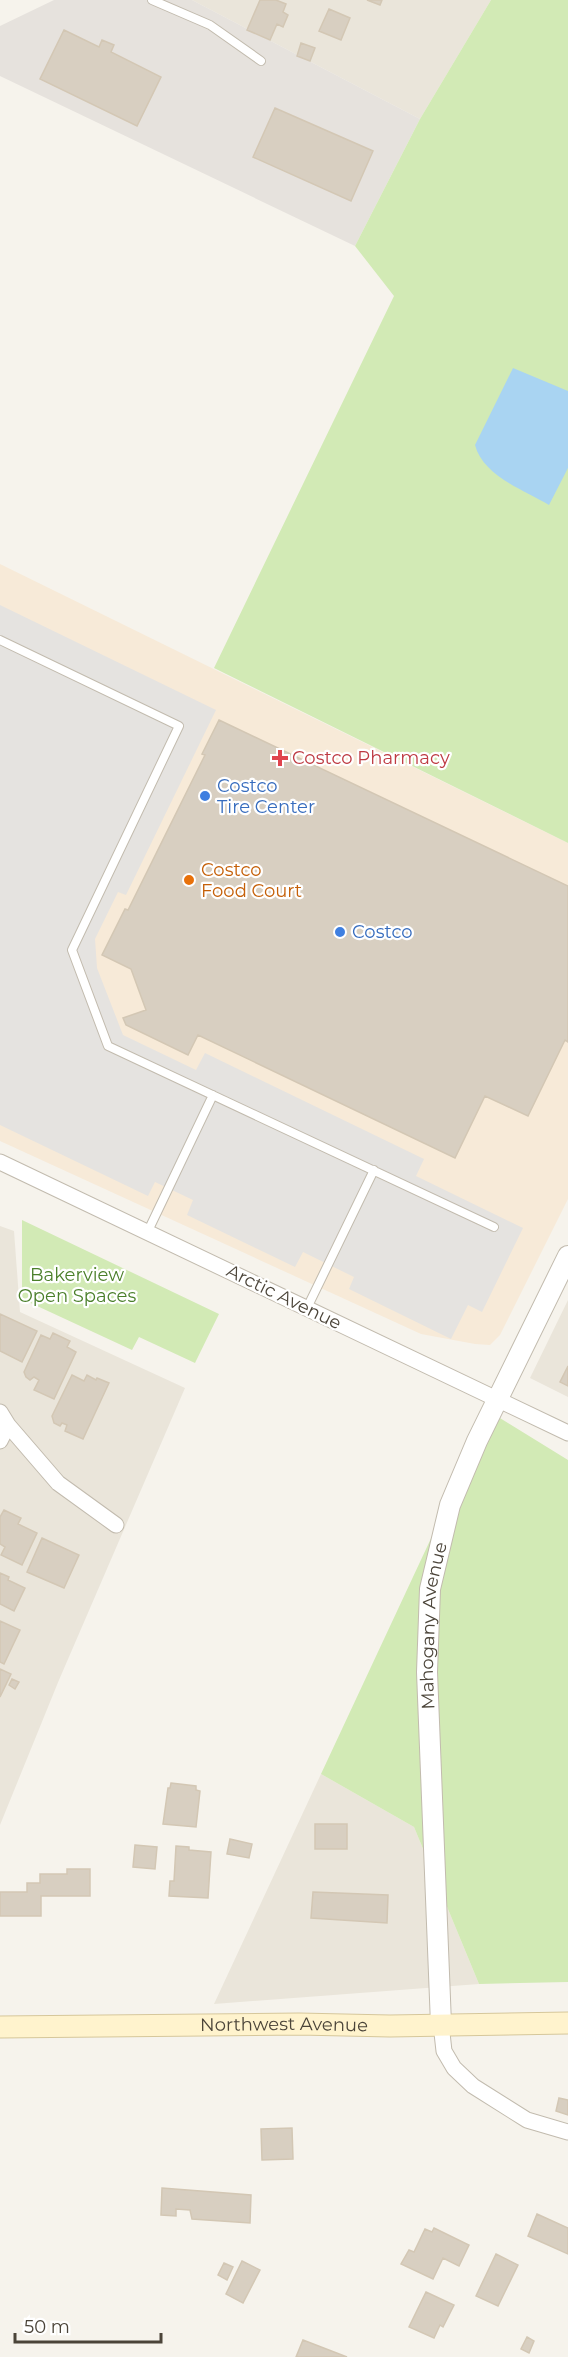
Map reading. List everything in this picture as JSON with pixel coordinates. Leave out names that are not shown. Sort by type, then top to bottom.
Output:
[{"type":"main road","name":"Northwest Avenue","points":[[0,2027],[568,2023]]},
{"type":"street","name":"Arctic Avenue","points":[[0,1162],[499,1398],[568,1433]]},
{"type":"street","name":"Mahogany Avenue","points":[[441,2024],[427,1672],[430,1589],[450,1505],[568,1256]]},
{"type":"street","points":[[0,1441],[4,1419]]},
{"type":"street","points":[[4,1419],[58,1483],[116,1525]]},
{"type":"street","points":[[441,2024],[444,2051],[454,2068],[473,2086],[527,2120],[568,2132]]},
{"type":"lane","points":[[152,0],[210,25],[261,61]]},
{"type":"lane","points":[[0,640],[179,726],[72,950],[108,1046],[494,1227]]},
{"type":"lane","points":[[148,1231],[213,1095]]},
{"type":"lane","points":[[307,1308],[374,1170]]},
{"type":"shaded area","points":[[54,0],[192,0],[420,119],[355,246],[0,76],[0,26]]},
{"type":"shaded area","points":[[192,0],[491,0],[420,119]]},
{"type":"shaded area","points":[[0,564],[568,843],[568,1199],[500,1335],[490,1345],[421,1334],[0,1141]]},
{"type":"shaded area","points":[[0,605],[216,710],[126,895],[118,892],[95,939],[97,968],[123,1035],[196,1070],[205,1053],[424,1159],[416,1176],[523,1228],[482,1312],[468,1305],[451,1339],[349,1289],[354,1277],[303,1252],[295,1267],[187,1215],[193,1200],[155,1182],[148,1196],[0,1125]]},
{"type":"shaded area","points":[[0,1226],[14,1231],[20,1312],[185,1388],[59,1680],[0,1825]]},
{"type":"shaded area","points":[[568,1300],[568,1397],[530,1378]]},
{"type":"shaded area","points":[[321,1774],[414,1827],[479,1984],[214,2004]]},
{"type":"green space","points":[[491,0],[568,0],[568,843],[214,668],[394,296],[355,246],[420,119]]},
{"type":"green space","name":"Bakerview Open Spaces","points":[[22,1220],[219,1314],[195,1363],[139,1337],[132,1350],[22,1299]]},
{"type":"green space","points":[[490,1412],[568,1460],[568,1982],[479,1984],[414,1827],[321,1774]]},
{"type":"water","points":[[513,368],[568,391],[568,468],[549,505],[495,474],[479,456],[475,445]]},
{"type":"building","points":[[260,0],[276,0],[286,4],[283,12],[288,15],[283,27],[277,24],[270,40],[247,30]]},
{"type":"building","points":[[367,0],[382,0],[380,5]]},
{"type":"building","points":[[329,9],[350,18],[341,40],[319,31]]},
{"type":"building","points":[[64,30],[99,47],[102,40],[114,45],[111,52],[161,77],[137,126],[40,79]]},
{"type":"building","points":[[301,43],[315,48],[310,61],[297,56]]},
{"type":"building","points":[[275,108],[373,151],[351,201],[253,157]]},
{"type":"building","name":"Costco","points":[[219,720],[568,886],[568,1042],[565,1040],[528,1116],[485,1096],[455,1158],[198,1035],[188,1055],[126,1025],[123,1018],[146,1010],[131,969],[102,955],[125,909],[128,910],[205,755],[202,754]]},
{"type":"building","points":[[0,1314],[37,1331],[22,1362],[0,1351]]},
{"type":"building","points":[[53,1333],[70,1341],[67,1347],[76,1352],[54,1399],[34,1390],[39,1380],[34,1377],[30,1380],[24,1372],[41,1335],[50,1339]]},
{"type":"building","points":[[568,1366],[568,1386],[560,1382]]},
{"type":"building","points":[[72,1375],[84,1381],[87,1375],[109,1383],[83,1439],[65,1431],[67,1425],[62,1423],[60,1426],[54,1423],[52,1416]]},
{"type":"building","points":[[4,1510],[21,1518],[18,1524],[37,1533],[22,1565],[1,1555],[5,1547],[0,1544],[0,1517]]},
{"type":"building","points":[[42,1538],[79,1555],[64,1588],[27,1572]]},
{"type":"building","points":[[0,1573],[9,1577],[8,1580],[25,1588],[14,1611],[0,1604]]},
{"type":"building","points":[[0,1621],[20,1630],[4,1664],[0,1662]]},
{"type":"building","points":[[0,1669],[11,1674],[0,1697]]},
{"type":"building","points":[[12,1679],[19,1682],[15,1689],[9,1685]]},
{"type":"building","points":[[171,1783],[196,1786],[196,1790],[200,1791],[196,1827],[163,1824],[168,1788]]},
{"type":"building","points":[[315,1824],[347,1824],[347,1849],[315,1849]]},
{"type":"building","points":[[230,1839],[252,1844],[249,1858],[227,1854]]},
{"type":"building","points":[[135,1845],[157,1847],[155,1869],[133,1867]]},
{"type":"building","points":[[176,1846],[211,1852],[208,1898],[169,1896],[170,1881],[174,1881]]},
{"type":"building","points":[[67,1869],[90,1869],[90,1896],[41,1896],[41,1916],[0,1916],[0,1892],[27,1892],[27,1883],[40,1883],[40,1874],[67,1874]]},
{"type":"building","points":[[313,1892],[388,1895],[387,1923],[311,1918]]},
{"type":"building","points":[[559,2098],[568,2100],[568,2115],[556,2111]]},
{"type":"building","points":[[292,2128],[293,2159],[262,2160],[261,2129]]},
{"type":"building","points":[[162,2188],[251,2195],[250,2223],[192,2219],[190,2210],[176,2209],[176,2216],[161,2215]]},
{"type":"building","points":[[537,2214],[568,2228],[568,2254],[528,2236]]},
{"type":"building","points":[[434,2228],[469,2245],[459,2266],[443,2258],[433,2279],[401,2264],[409,2250],[414,2252],[425,2229],[432,2232]]},
{"type":"building","points":[[496,2254],[518,2265],[498,2306],[476,2296]]},
{"type":"building","points":[[242,2261],[260,2270],[243,2303],[226,2294]]},
{"type":"building","points":[[224,2263],[233,2267],[227,2280],[218,2275]]},
{"type":"building","points":[[426,2292],[454,2305],[443,2327],[440,2325],[434,2338],[409,2327]]},
{"type":"building","points":[[527,2337],[534,2341],[529,2353],[521,2349]]},
{"type":"building","points":[[303,2340],[347,2357],[296,2357]]},
{"type":"place","name":"Costco Pharmacy","points":[[280,758]]},
{"type":"place","name":"Costco Tire Center","points":[[205,796]]},
{"type":"place","name":"Costco Food Court","points":[[189,880]]},
{"type":"place","name":"Costco","points":[[340,932]]}]
